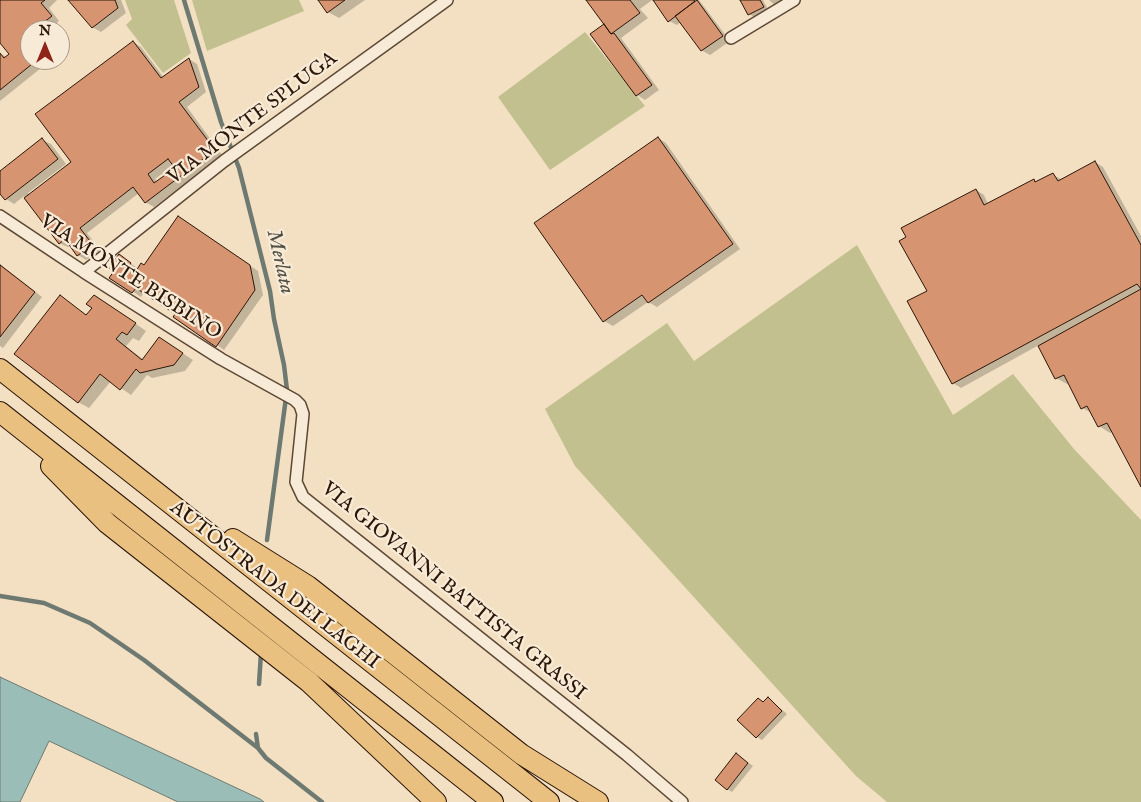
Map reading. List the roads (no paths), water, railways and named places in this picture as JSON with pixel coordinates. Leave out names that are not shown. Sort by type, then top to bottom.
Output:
[{"type":"highway","name":"AUTOSTRADA DEI LAGHI","points":[[0,369],[549,802]]},
{"type":"highway","name":"AUTOSTRADA DEI LAGHI","points":[[0,414],[493,802]]},
{"type":"highway","points":[[0,414],[107,523],[309,682],[436,802]]},
{"type":"highway","points":[[139,479],[308,586],[521,754],[598,802]]},
{"type":"street","name":"VIA MONTE SPLUGA","points":[[84,272],[224,161],[432,4],[447,0]]},
{"type":"street","points":[[731,38],[794,0]]},
{"type":"street","name":"VIA MONTE BISBINO","points":[[0,216],[84,272],[241,371]]},
{"type":"street","name":"VIA GIOVANNI BATTISTA GRASSI","points":[[241,371],[295,400],[300,405],[303,414],[296,482],[303,496],[627,755],[682,802]]},
{"type":"water","points":[[0,677],[264,802],[178,802],[49,741],[20,802],[0,802]]},
{"type":"waterway","name":"Merlata","points":[[184,0],[221,122],[239,168],[270,291],[284,365],[287,390],[267,540]]},
{"type":"waterway","points":[[0,596],[44,603],[90,623],[144,660],[258,748]]},
{"type":"waterway","name":"Merlata","points":[[259,684],[261,653]]},
{"type":"waterway","name":"Merlata","points":[[256,734],[258,748],[266,758],[322,802]]}]
